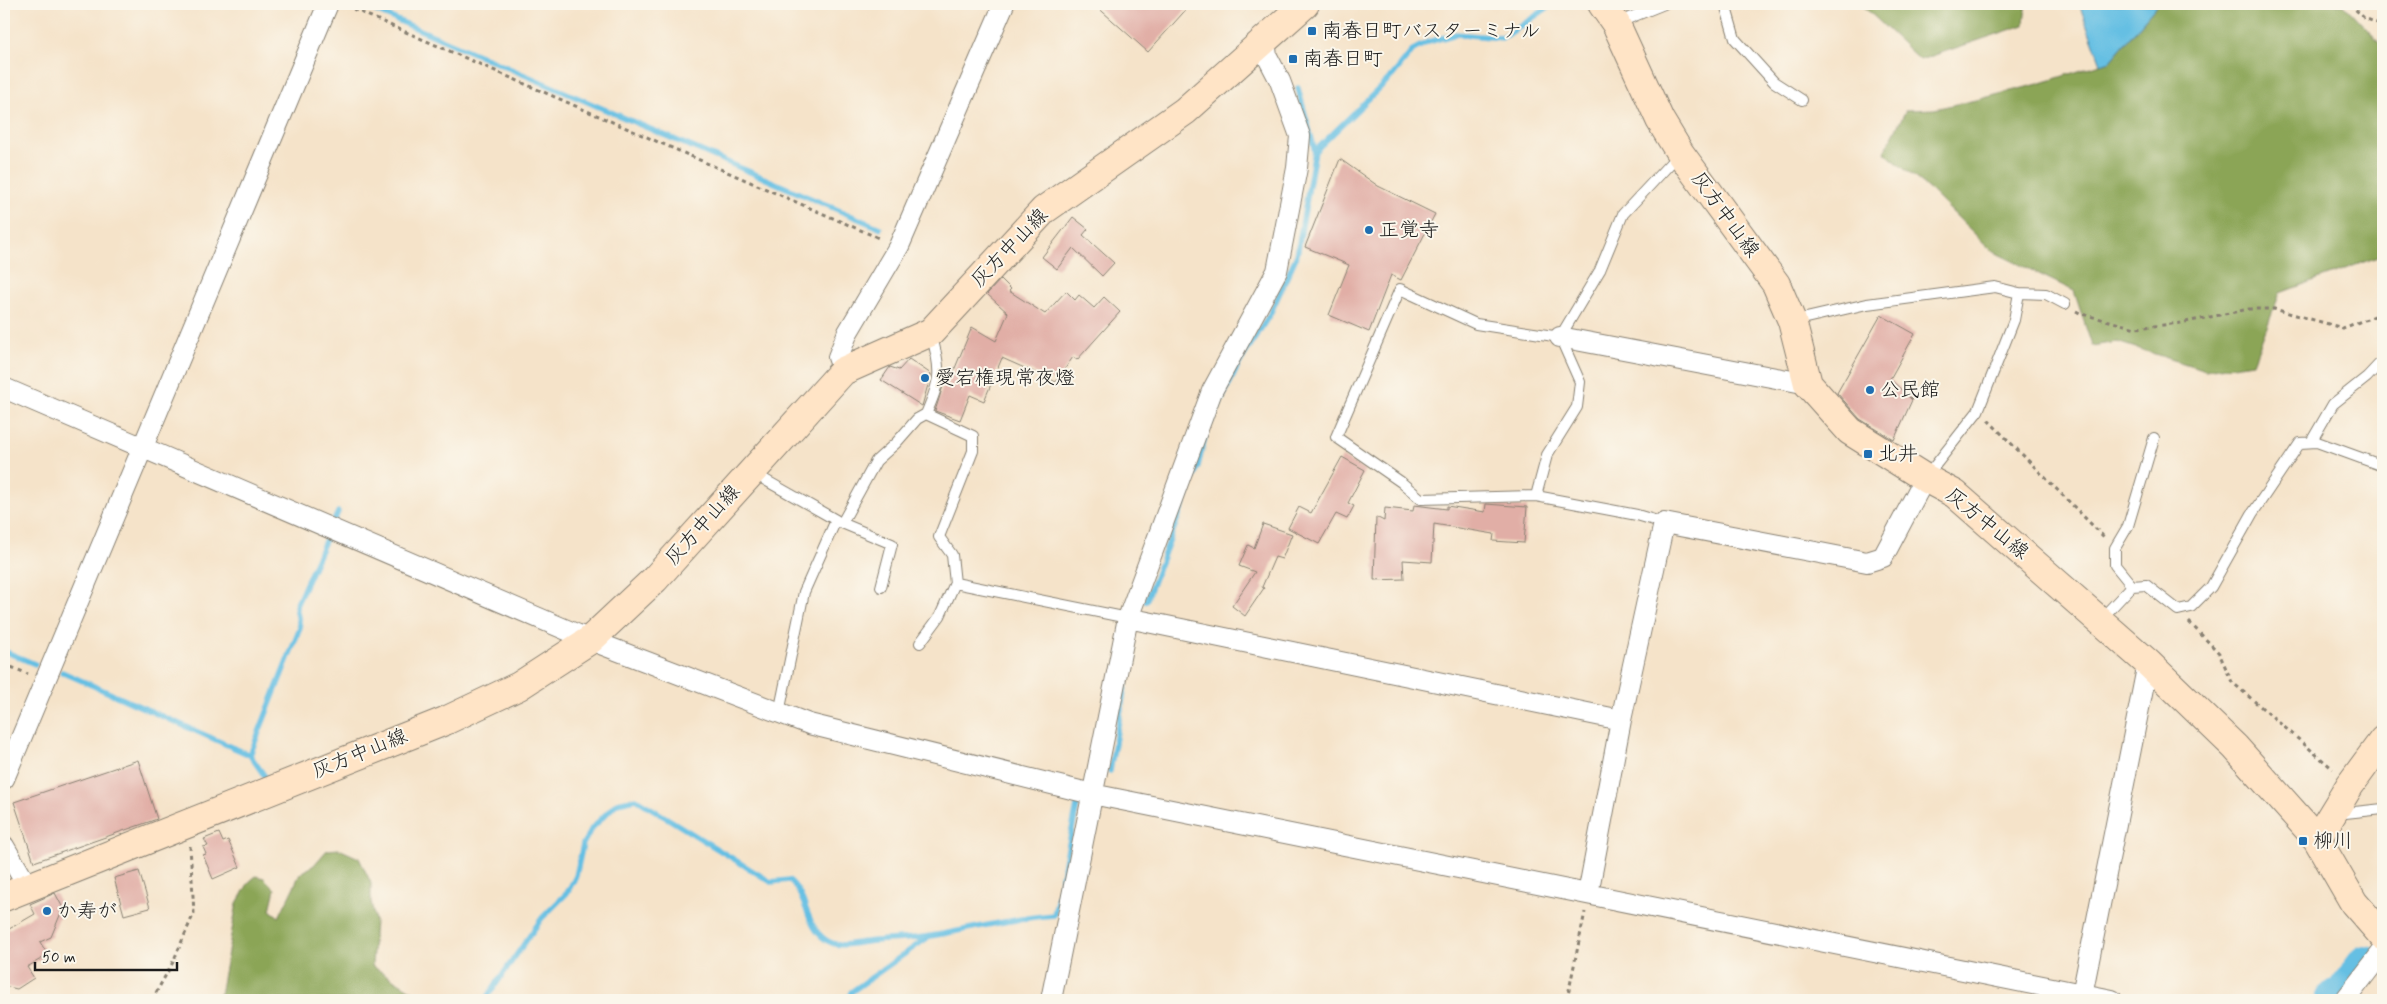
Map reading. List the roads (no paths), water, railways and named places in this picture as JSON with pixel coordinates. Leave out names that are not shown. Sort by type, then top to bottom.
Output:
[{"type":"main road","name":"灰方中山線","points":[[16,892],[444,721],[519,686],[590,640],[655,579],[843,371],[931,332],[1044,210],[1186,111],[1305,4]]},
{"type":"main road","name":"灰方中山線","points":[[1609,14],[1660,120],[1680,153],[1776,284],[1792,321],[1808,384],[1850,431],[1925,478],[1955,494],[2148,662],[2235,747],[2317,839],[2354,903],[2383,936]]},
{"type":"main road","points":[[2317,839],[2350,785],[2383,740]]},
{"type":"street","points":[[4,779],[328,4]]},
{"type":"street","points":[[843,371],[838,357],[848,332],[898,246],[1004,4]]},
{"type":"street","points":[[1051,1000],[1128,618],[1212,391],[1277,271],[1297,168],[1300,136],[1280,81],[1267,56],[1265,41]]},
{"type":"street","points":[[1560,338],[1808,384]]},
{"type":"street","points":[[4,388],[590,640],[809,724],[1092,794],[1588,894],[2081,997],[2112,1000]]},
{"type":"street","points":[[1588,894],[1620,720],[1664,522],[1867,562],[1883,557],[1925,478]]},
{"type":"street","points":[[1128,618],[1620,720]]},
{"type":"street","points":[[2081,997],[2148,662]]},
{"type":"street","points":[[4,846],[16,892]]},
{"type":"street","points":[[2345,1000],[2383,951]]},
{"type":"lane","points":[[1609,14],[1664,4]]},
{"type":"lane","points":[[1724,4],[1735,39],[1774,82],[1802,100]]},
{"type":"lane","points":[[1560,338],[1600,270],[1623,214],[1680,153]]},
{"type":"lane","points":[[1792,321],[1867,304],[1968,289],[1995,287],[2019,293],[2046,294],[2065,304]]},
{"type":"lane","points":[[1560,338],[1476,324],[1400,289],[1336,437],[1401,482],[1421,499],[1536,496],[1638,515],[1664,522]]},
{"type":"lane","points":[[1925,478],[1978,411],[2014,320],[2019,293]]},
{"type":"lane","points":[[779,713],[804,592],[839,522],[876,461],[896,443],[917,419],[926,414],[938,385],[939,366],[931,332]]},
{"type":"lane","points":[[1536,496],[1547,455],[1577,407],[1580,382],[1560,338]]},
{"type":"lane","points":[[2311,442],[2333,404],[2367,377],[2383,360]]},
{"type":"lane","points":[[920,643],[940,616],[955,583],[952,555],[939,537],[973,450],[973,436],[926,414]]},
{"type":"lane","points":[[2132,586],[2115,565],[2115,548],[2128,526],[2154,438]]},
{"type":"lane","points":[[2100,621],[2132,586],[2146,584],[2178,610],[2191,607],[2210,587],[2252,514],[2300,443],[2317,442],[2383,466]]},
{"type":"lane","points":[[751,472],[839,522],[892,544],[881,587]]},
{"type":"lane","points":[[955,583],[1128,618]]},
{"type":"lane","points":[[2332,814],[2383,809]]},
{"type":"water","points":[[2079,4],[2158,4],[2110,61],[2101,64]]},
{"type":"waterway","points":[[360,4],[880,228]]},
{"type":"waterway","points":[[1315,151],[1393,75],[1413,50],[1428,42],[1456,34],[1503,38],[1553,4]]},
{"type":"waterway","points":[[1209,425],[1240,362],[1270,314],[1297,255],[1315,151],[1298,88]]},
{"type":"waterway","points":[[1146,601],[1198,466],[1205,436]]},
{"type":"waterway","points":[[250,755],[300,628],[296,606],[338,512]]},
{"type":"waterway","points":[[4,651],[35,664]]},
{"type":"waterway","points":[[1110,771],[1128,669]]},
{"type":"waterway","points":[[62,672],[250,755],[266,778]]},
{"type":"waterway","points":[[485,1000],[542,918],[567,893],[576,876],[583,844],[592,828],[617,803],[636,799],[771,882],[789,880],[800,894],[810,919],[819,934],[831,943],[841,945],[923,937],[1007,921],[1054,915],[1077,806]]},
{"type":"waterway","points":[[849,1000],[851,992],[927,938]]},
{"type":"waterway","points":[[2331,1000],[2343,992],[2365,962]]},
{"type":"place","name":"南春日町バスターミナル","points":[[1312,31]]},
{"type":"place","name":"南春日町","points":[[1293,59]]},
{"type":"place","name":"正覚寺","points":[[1369,230]]},
{"type":"place","name":"愛宕権現常夜燈","points":[[925,378]]},
{"type":"place","name":"公民館","points":[[1870,390]]},
{"type":"place","name":"北井","points":[[1868,454]]},
{"type":"place","name":"柳川","points":[[2303,841]]},
{"type":"place","name":"か寿が","points":[[47,911]]}]
